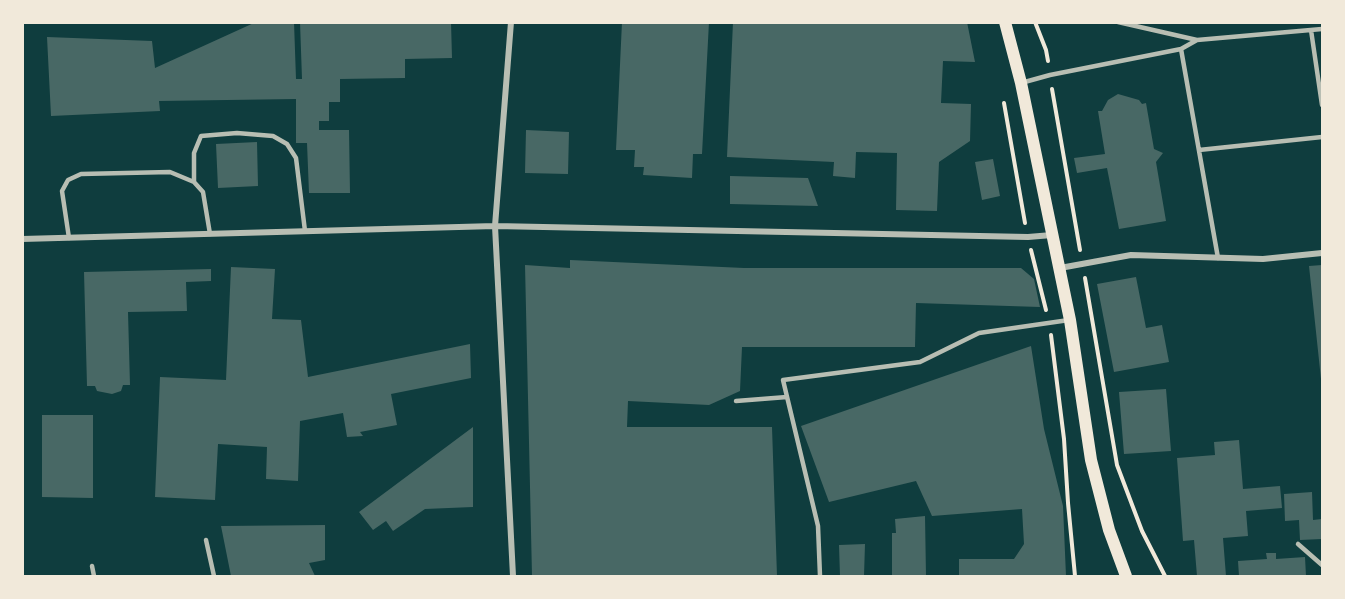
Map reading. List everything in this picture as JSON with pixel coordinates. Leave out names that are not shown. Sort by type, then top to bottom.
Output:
[{"type":"main road","points":[[1005,22],[1021,83],[1070,320],[1091,460],[1109,530],[1126,576]]},
{"type":"street","points":[[512,22],[495,226],[513,576]]},
{"type":"street","points":[[22,240],[495,226],[1028,237],[1052,235]]},
{"type":"street","points":[[1059,268],[1131,255],[1263,259],[1323,253]]},
{"type":"lane","points":[[1118,22],[1197,40],[1323,29]]},
{"type":"lane","points":[[1311,30],[1323,105]]},
{"type":"lane","points":[[1021,83],[1181,49],[1197,40]]},
{"type":"lane","points":[[1181,49],[1218,258]]},
{"type":"lane","points":[[194,182],[194,153],[201,136],[237,133],[273,136],[287,144],[296,158],[305,231]]},
{"type":"lane","points":[[1199,150],[1323,136]]},
{"type":"lane","points":[[69,238],[62,191],[68,180],[81,174],[170,172],[194,182],[203,192],[210,234]]},
{"type":"lane","points":[[820,576],[818,526],[783,380],[920,362],[979,333],[1070,320]]},
{"type":"lane","points":[[736,401],[787,397]]},
{"type":"lane","points":[[206,540],[213,576]]},
{"type":"lane","points":[[1298,544],[1323,565]]},
{"type":"lane","points":[[92,566],[94,576]]},
{"type":"path","points":[[1035,22],[1046,50],[1118,465],[1142,531],[1165,576]]},
{"type":"path","points":[[1004,102],[1028,237],[1050,324],[1064,439],[1075,576]]},
{"type":"building","points":[[256,22],[294,22],[296,79],[302,79],[300,22],[451,22],[452,58],[405,59],[405,78],[340,79],[340,102],[329,102],[329,121],[319,121],[319,130],[349,130],[350,193],[309,193],[307,143],[296,143],[296,99],[159,101],[160,111],[51,116],[47,37],[152,41],[155,68]]},
{"type":"building","points":[[622,22],[709,22],[702,154],[693,154],[692,178],[643,175],[644,167],[634,167],[635,150],[616,150]]},
{"type":"building","points":[[733,22],[967,22],[975,62],[943,61],[941,103],[971,104],[970,141],[939,162],[937,211],[896,210],[897,153],[856,152],[855,178],[833,176],[834,162],[727,157]]},
{"type":"building","points":[[1118,94],[1139,100],[1142,104],[1146,103],[1154,149],[1163,153],[1156,162],[1166,221],[1119,229],[1107,168],[1077,173],[1074,158],[1105,154],[1098,111],[1102,111],[1108,100]]},
{"type":"building","points":[[526,130],[569,132],[568,174],[525,173]]},
{"type":"building","points":[[257,142],[258,186],[218,188],[216,144]]},
{"type":"building","points":[[993,159],[1000,196],[982,200],[975,162]]},
{"type":"building","points":[[730,176],[808,178],[818,206],[730,204]]},
{"type":"building","points":[[570,260],[744,268],[1021,268],[1034,279],[1040,307],[916,303],[915,347],[742,347],[740,391],[709,405],[628,401],[627,427],[772,427],[777,576],[532,576],[525,265],[570,268]]},
{"type":"building","points":[[1322,265],[1322,379],[1321,379],[1309,266]]},
{"type":"building","points":[[231,267],[275,269],[272,319],[301,320],[308,377],[470,344],[471,378],[391,394],[397,425],[360,432],[363,436],[347,437],[343,413],[300,421],[298,481],[266,479],[267,447],[218,444],[215,500],[155,497],[160,377],[226,380]]},
{"type":"building","points":[[211,269],[211,281],[186,282],[187,311],[128,312],[130,385],[123,385],[121,391],[112,394],[97,391],[95,386],[87,386],[84,272]]},
{"type":"building","points":[[1136,277],[1146,328],[1162,325],[1169,362],[1114,372],[1097,284]]},
{"type":"building","points":[[1031,346],[1044,429],[1063,506],[1066,576],[959,576],[959,559],[1014,559],[1024,544],[1022,509],[932,516],[916,481],[829,502],[801,426]]},
{"type":"building","points":[[1166,389],[1171,451],[1124,454],[1119,392]]},
{"type":"building","points":[[42,415],[93,415],[93,498],[42,497]]},
{"type":"building","points":[[473,427],[473,507],[425,509],[393,531],[386,521],[373,530],[359,512]]},
{"type":"building","points":[[1239,440],[1243,489],[1280,486],[1282,508],[1246,511],[1248,536],[1223,538],[1226,576],[1197,576],[1194,540],[1183,541],[1177,458],[1215,455],[1214,442]]},
{"type":"building","points":[[1312,492],[1313,520],[1322,519],[1322,539],[1300,540],[1299,520],[1285,521],[1284,494]]},
{"type":"building","points":[[925,516],[926,576],[892,576],[892,533],[896,533],[895,519]]},
{"type":"building","points":[[325,525],[325,560],[309,563],[315,576],[231,576],[221,526]]},
{"type":"building","points":[[865,544],[864,576],[840,576],[839,545]]},
{"type":"building","points":[[1266,553],[1276,553],[1276,559],[1305,557],[1306,576],[1239,576],[1238,561],[1267,559]]}]
